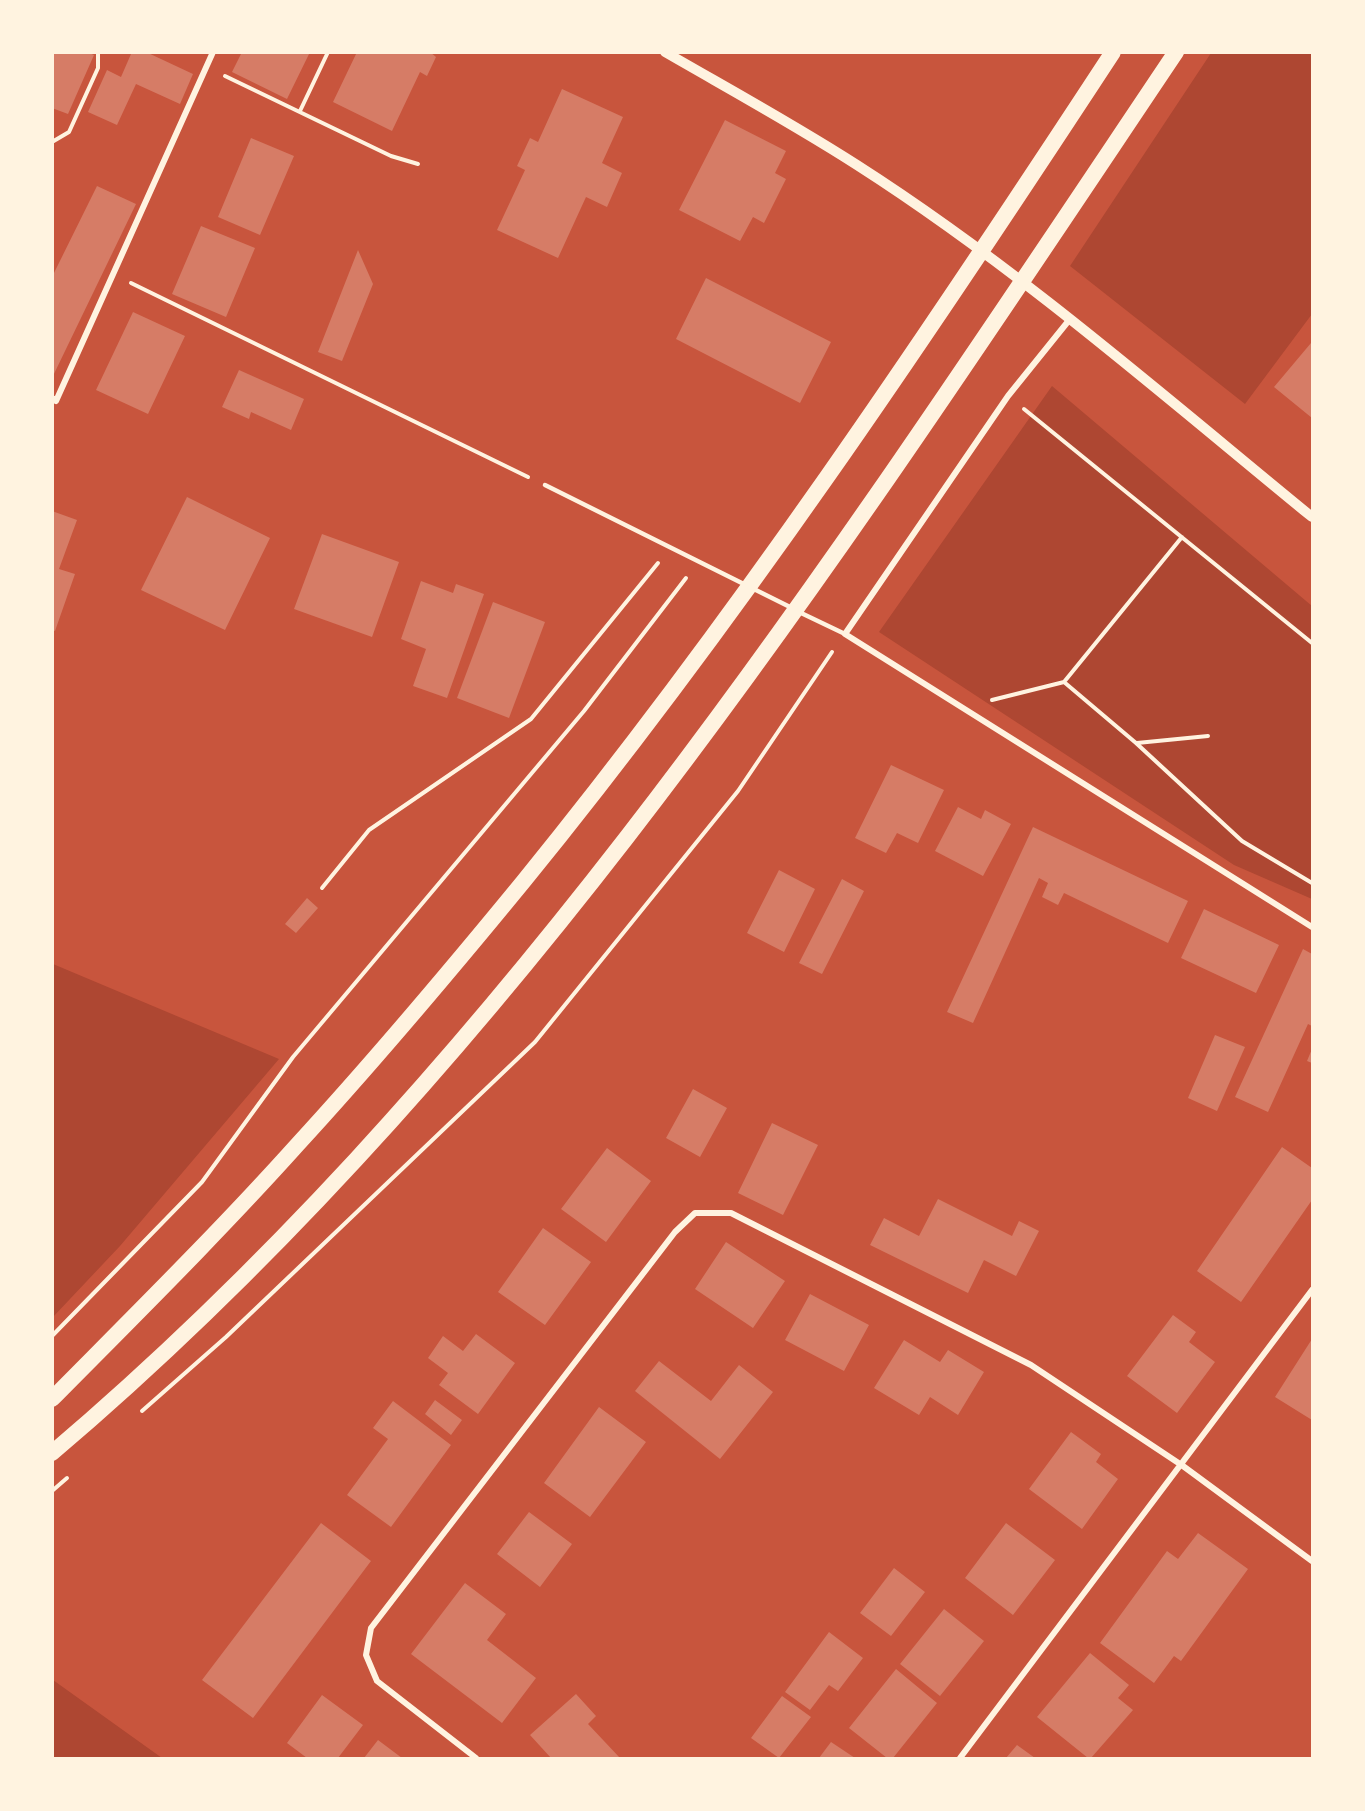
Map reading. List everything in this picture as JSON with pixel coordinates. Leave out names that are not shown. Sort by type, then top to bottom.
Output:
[{"type":"highway","points":[[52,1399],[227,1220],[351,1085],[524,881],[639,735],[733,608],[957,291],[1113,52]]},
{"type":"highway","points":[[52,1453],[216,1305],[336,1180],[447,1057],[557,924],[760,662],[998,321],[1173,57]]},
{"type":"street","points":[[52,399],[56,400],[114,275],[213,52]]},
{"type":"street","points":[[665,52],[680,57],[857,165],[1070,319],[1312,517]]},
{"type":"street","points":[[1070,319],[1008,396],[845,634],[1312,927]]},
{"type":"street","points":[[476,1758],[377,1681],[366,1655],[371,1628],[675,1232],[694,1214],[731,1213],[1031,1365],[1183,1466],[1312,1561]]},
{"type":"street","points":[[960,1758],[1183,1466],[1312,1290]]},
{"type":"lane","points":[[545,485],[697,563],[845,634]]},
{"type":"path","points":[[52,142],[69,132],[98,68],[98,52]]},
{"type":"path","points":[[300,112],[328,52]]},
{"type":"path","points":[[234,81],[391,156],[418,164]]},
{"type":"path","points":[[114,275],[545,485]]},
{"type":"path","points":[[1008,396],[1312,643]]},
{"type":"path","points":[[961,708],[1064,682],[1182,537]]},
{"type":"path","points":[[322,888],[369,830],[531,719],[670,549]]},
{"type":"path","points":[[52,1336],[202,1182],[293,1057],[584,711],[697,563]]},
{"type":"path","points":[[139,1414],[234,1329],[535,1042],[738,791],[845,634]]},
{"type":"path","points":[[1064,682],[1136,743],[1242,841],[1312,883]]},
{"type":"path","points":[[1136,743],[1208,736]]},
{"type":"path","points":[[52,1491],[70,1475]]},
{"type":"shaded area","points":[[1211,53],[1312,53],[1312,314],[1245,404],[1070,266]]},
{"type":"shaded area","points":[[1052,386],[1312,606],[1312,899],[1234,865],[879,632]]},
{"type":"shaded area","points":[[53,964],[279,1059],[120,1246],[53,1317]]},
{"type":"shaded area","points":[[53,1680],[162,1758],[53,1758]]},
{"type":"building","points":[[52,52],[87,52],[94,55],[68,114],[52,108]]},
{"type":"building","points":[[127,52],[146,52],[193,74],[180,104],[136,84],[117,125],[88,112],[107,70],[121,77],[131,54]]},
{"type":"building","points":[[242,52],[310,52],[287,99],[232,72]]},
{"type":"building","points":[[357,52],[430,52],[436,57],[427,76],[420,72],[392,131],[333,102]]},
{"type":"building","points":[[562,89],[623,117],[602,163],[622,173],[607,207],[586,197],[558,258],[497,230],[525,170],[517,166],[530,138],[538,142]]},
{"type":"building","points":[[725,120],[786,151],[775,173],[786,179],[764,223],[753,217],[740,241],[679,210]]},
{"type":"building","points":[[251,138],[294,156],[260,235],[218,217]]},
{"type":"building","points":[[97,186],[136,204],[52,378],[52,277]]},
{"type":"building","points":[[201,226],[255,248],[226,317],[172,294]]},
{"type":"building","points":[[358,250],[373,284],[342,361],[318,352]]},
{"type":"building","points":[[706,278],[831,342],[800,403],[676,339]]},
{"type":"building","points":[[133,312],[185,336],[148,414],[96,390]]},
{"type":"building","points":[[1312,344],[1312,418],[1274,387]]},
{"type":"building","points":[[239,370],[304,399],[291,430],[251,412],[249,419],[222,407]]},
{"type":"building","points":[[187,497],[270,538],[225,630],[141,590]]},
{"type":"building","points":[[52,511],[77,520],[59,569],[75,574],[55,631],[52,630]]},
{"type":"building","points":[[322,534],[399,562],[372,637],[294,609]]},
{"type":"building","points":[[421,581],[453,593],[456,584],[484,594],[447,698],[413,686],[426,649],[401,639]]},
{"type":"building","points":[[493,602],[545,622],[509,718],[457,698]]},
{"type":"building","points":[[891,765],[944,790],[918,843],[897,833],[886,853],[855,838]]},
{"type":"building","points":[[958,807],[981,819],[985,810],[1011,824],[983,876],[935,851]]},
{"type":"building","points":[[1033,827],[1188,901],[1168,943],[1064,893],[1058,905],[1042,897],[1048,883],[1039,878],[973,1023],[947,1012]]},
{"type":"building","points":[[779,870],[815,889],[784,952],[747,933]]},
{"type":"building","points":[[842,879],[864,891],[822,974],[799,963]]},
{"type":"building","points":[[307,898],[318,908],[296,933],[285,924]]},
{"type":"building","points":[[1204,909],[1279,945],[1256,993],[1181,958]]},
{"type":"building","points":[[1303,949],[1312,954],[1312,1026],[1308,1024],[1268,1112],[1235,1097]]},
{"type":"building","points":[[1215,1035],[1245,1047],[1217,1111],[1188,1098]]},
{"type":"building","points":[[1312,1049],[1312,1063],[1307,1061]]},
{"type":"building","points":[[693,1089],[727,1108],[700,1157],[666,1138]]},
{"type":"building","points":[[772,1123],[818,1145],[783,1215],[738,1193]]},
{"type":"building","points":[[1282,1147],[1312,1168],[1312,1200],[1241,1302],[1197,1271]]},
{"type":"building","points":[[607,1148],[651,1181],[606,1242],[561,1209]]},
{"type":"building","points":[[938,1199],[1012,1236],[1019,1221],[1039,1231],[1016,1276],[984,1260],[968,1293],[870,1245],[884,1218],[919,1236]]},
{"type":"building","points":[[543,1228],[591,1262],[545,1325],[498,1292]]},
{"type":"building","points":[[726,1242],[785,1281],[753,1328],[695,1289]]},
{"type":"building","points":[[810,1294],[869,1325],[844,1371],[785,1340]]},
{"type":"building","points":[[1173,1315],[1196,1332],[1189,1342],[1215,1362],[1177,1413],[1127,1376]]},
{"type":"building","points":[[476,1334],[515,1363],[478,1414],[439,1385],[448,1373],[428,1358],[443,1336],[463,1351]]},
{"type":"building","points":[[1312,1339],[1312,1420],[1275,1397]]},
{"type":"building","points":[[904,1340],[940,1362],[948,1350],[984,1372],[958,1415],[930,1397],[919,1415],[874,1388]]},
{"type":"building","points":[[659,1361],[711,1401],[739,1365],[773,1392],[720,1459],[635,1391]]},
{"type":"building","points":[[435,1400],[462,1420],[451,1435],[425,1414]]},
{"type":"building","points":[[393,1401],[451,1445],[391,1527],[347,1495],[388,1439],[373,1428]]},
{"type":"building","points":[[599,1407],[646,1442],[590,1517],[544,1483]]},
{"type":"building","points":[[1071,1432],[1101,1454],[1096,1462],[1118,1479],[1082,1529],[1029,1489]]},
{"type":"building","points":[[529,1512],[572,1544],[540,1587],[497,1554]]},
{"type":"building","points":[[321,1523],[371,1561],[253,1718],[202,1680]]},
{"type":"building","points":[[1006,1523],[1055,1560],[1013,1615],[965,1578]]},
{"type":"building","points":[[1198,1533],[1248,1569],[1181,1661],[1174,1656],[1154,1683],[1100,1643],[1167,1551],[1178,1559]]},
{"type":"building","points":[[894,1568],[925,1592],[891,1636],[860,1613]]},
{"type":"building","points":[[465,1583],[506,1614],[487,1640],[536,1678],[502,1723],[411,1654]]},
{"type":"building","points":[[944,1609],[984,1641],[940,1696],[900,1664]]},
{"type":"building","points":[[829,1632],[863,1658],[838,1691],[829,1685],[810,1710],[785,1692]]},
{"type":"building","points":[[1090,1653],[1129,1685],[1118,1698],[1133,1710],[1091,1758],[1088,1758],[1037,1717]]},
{"type":"building","points":[[896,1669],[937,1703],[893,1758],[887,1758],[849,1728]]},
{"type":"building","points":[[576,1694],[596,1716],[588,1724],[620,1758],[551,1758],[530,1735]]},
{"type":"building","points":[[322,1695],[363,1725],[338,1758],[307,1758],[287,1743]]},
{"type":"building","points":[[782,1696],[811,1717],[779,1758],[751,1738]]},
{"type":"building","points":[[378,1740],[402,1758],[364,1758]]},
{"type":"building","points":[[831,1742],[855,1758],[819,1758]]},
{"type":"building","points":[[1017,1745],[1035,1758],[1006,1758]]}]
